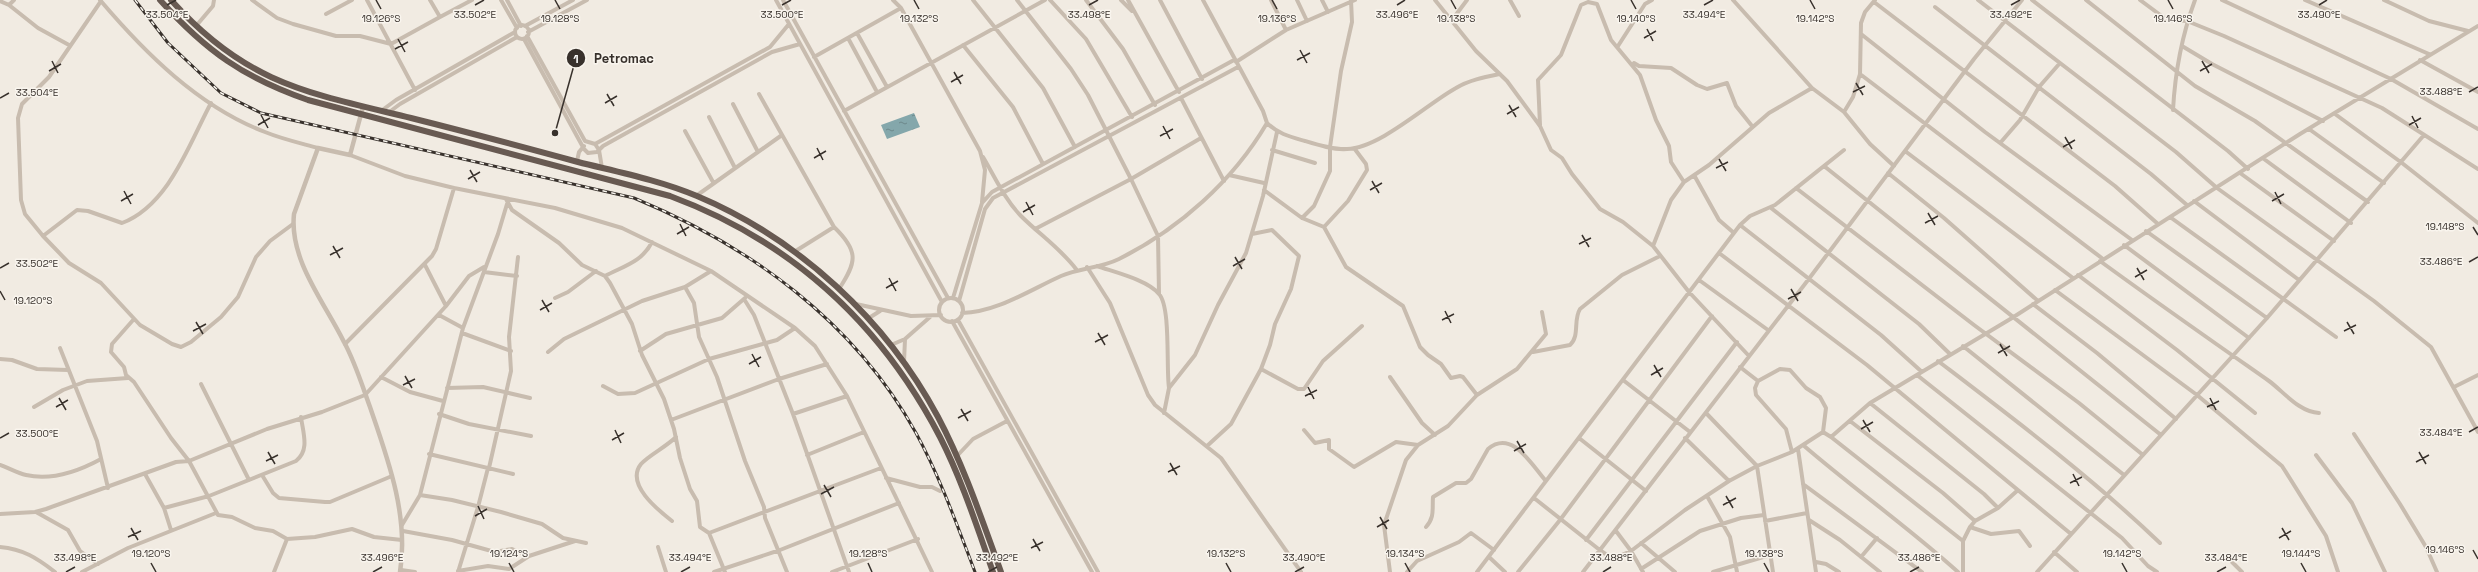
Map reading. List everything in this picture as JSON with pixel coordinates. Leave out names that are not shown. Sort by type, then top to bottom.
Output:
[{"type":"highway","points":[[160,0],[195,36],[221,59],[242,72],[277,90],[308,100],[670,196],[726,219],[775,248],[838,299],[865,326],[905,378],[941,439],[967,501],[993,572]]},
{"type":"highway","points":[[171,0],[216,45],[260,73],[304,92],[602,168],[639,176],[696,196],[754,225],[794,252],[856,304],[892,345],[904,362],[939,418],[957,456],[1001,572]]},
{"type":"street","points":[[9,5],[14,0]]},
{"type":"street","points":[[293,224],[270,241],[256,258],[247,280],[226,312],[191,342],[181,347],[172,344],[140,325],[101,282],[68,264],[42,236],[25,214],[21,200],[18,118],[22,104],[49,77],[100,0],[158,62],[229,115],[265,132],[318,148],[350,155],[405,176],[605,222],[712,270],[795,328],[815,346],[847,396],[881,468],[918,539],[932,572]]},
{"type":"street","points":[[196,26],[213,6],[214,0]]},
{"type":"street","points":[[252,0],[277,18],[293,24],[336,36],[360,36],[391,44],[472,0]]},
{"type":"street","points":[[326,14],[352,0]]},
{"type":"street","points":[[367,0],[417,94]]},
{"type":"street","points":[[430,0],[440,17]]},
{"type":"street","points":[[501,0],[526,36],[588,144]]},
{"type":"street","points":[[507,0],[519,28],[517,37]]},
{"type":"street","points":[[381,111],[414,89],[519,28],[573,0]]},
{"type":"street","points":[[388,113],[417,94],[517,37],[526,36],[587,0]]},
{"type":"street","points":[[776,0],[942,302]]},
{"type":"street","points":[[783,0],[950,298],[959,301],[962,306],[962,313],[958,320]]},
{"type":"street","points":[[893,0],[901,8],[1003,192],[1020,215],[1063,254],[1076,269]]},
{"type":"street","points":[[973,0],[1043,88],[1075,147]]},
{"type":"street","points":[[1016,0],[1071,69],[1106,130],[1158,236],[1159,294],[1163,306],[1168,344],[1166,368],[1169,388],[1164,413]]},
{"type":"street","points":[[844,111],[1045,0]]},
{"type":"street","points":[[1050,0],[1086,39],[1132,117]]},
{"type":"street","points":[[1086,0],[1123,49],[1155,105]]},
{"type":"street","points":[[1121,0],[1132,11]]},
{"type":"street","points":[[1128,0],[1132,11],[1179,92]]},
{"type":"street","points":[[1160,0],[1202,79]]},
{"type":"street","points":[[1203,0],[1263,111],[1267,123],[1277,132],[1330,147],[1354,148],[1393,131],[1467,82],[1500,74]]},
{"type":"street","points":[[1270,0],[1286,30]]},
{"type":"street","points":[[1297,0],[1307,21]]},
{"type":"street","points":[[1322,0],[1328,12]]},
{"type":"street","points":[[1435,0],[1476,51],[1500,74],[1540,126],[1551,150],[1562,158],[1572,174],[1600,209],[1623,222],[1653,246],[1689,292],[1749,356]]},
{"type":"street","points":[[1452,20],[1467,0]]},
{"type":"street","points":[[1510,0],[1520,16]]},
{"type":"street","points":[[1618,46],[1645,4],[1652,0]]},
{"type":"street","points":[[1733,0],[1812,88],[1844,112],[1870,144],[1894,166]]},
{"type":"street","points":[[1978,0],[2176,152],[2217,188],[2374,301],[2431,347],[2478,432]]},
{"type":"street","points":[[1583,572],[1616,531],[1787,305],[1828,254],[1985,46],[2022,0]]},
{"type":"street","points":[[2032,0],[2172,110],[2228,151],[2248,169]]},
{"type":"street","points":[[2086,0],[2177,70],[2195,86],[2255,121],[2368,202]]},
{"type":"street","points":[[2140,0],[2166,20],[2187,21],[2360,98],[2401,118],[2424,135],[2478,169]]},
{"type":"street","points":[[2172,110],[2177,70],[2187,21],[2194,0]]},
{"type":"street","points":[[2222,0],[2391,79],[2478,129]]},
{"type":"street","points":[[2305,0],[2429,54]]},
{"type":"street","points":[[2384,0],[2429,20],[2468,31]]},
{"type":"street","points":[[982,203],[992,192],[1000,187],[1179,92],[1235,61],[1286,30],[1352,1],[1352,22],[1341,71],[1330,147],[1329,174],[1314,206],[1302,218]]},
{"type":"street","points":[[1844,112],[1853,97],[1860,74],[1861,23],[1865,12],[1875,1],[2115,186],[2158,224]]},
{"type":"street","points":[[0,2],[9,5],[38,28],[69,45]]},
{"type":"street","points":[[1540,126],[1538,80],[1561,55],[1581,5],[1588,2],[1597,4],[1611,40],[1618,46],[1640,75],[1656,120],[1669,146],[1671,162],[1684,182]]},
{"type":"street","points":[[1935,7],[2151,174],[2187,205]]},
{"type":"street","points":[[814,57],[901,8]]},
{"type":"street","points":[[576,161],[583,146],[595,144],[770,47],[789,24]]},
{"type":"street","points":[[1832,437],[1870,403],[2012,318],[2187,205],[2248,169],[2429,54],[2478,26]]},
{"type":"street","points":[[857,33],[887,86]]},
{"type":"street","points":[[1861,34],[1946,99],[1985,132],[2001,142],[2132,240]]},
{"type":"street","points":[[526,36],[583,146],[588,153],[592,154],[603,146],[772,52],[800,44]]},
{"type":"street","points":[[848,38],[877,92]]},
{"type":"street","points":[[963,45],[1013,107],[1043,164]]},
{"type":"street","points":[[2182,46],[2212,64],[2323,121]]},
{"type":"street","points":[[2420,60],[2478,92]]},
{"type":"street","points":[[1631,62],[1639,66],[1671,68],[1697,85],[1707,89],[1727,83],[1736,106],[1752,126]]},
{"type":"street","points":[[2001,142],[2023,116],[2039,87],[2060,63]]},
{"type":"street","points":[[740,64],[742,68]]},
{"type":"street","points":[[959,301],[985,210],[993,198],[1238,67]]},
{"type":"street","points":[[1212,73],[1215,79]]},
{"type":"street","points":[[1860,74],[2101,260],[2232,357],[2286,393],[2299,406],[2310,412],[2319,413]]},
{"type":"street","points":[[1189,86],[1192,92]]},
{"type":"street","points":[[1653,246],[1671,200],[1684,182],[1722,154],[1752,126],[1812,88]]},
{"type":"street","points":[[759,94],[834,227],[847,239],[854,261],[849,274],[839,289]]},
{"type":"street","points":[[1181,98],[1224,181]]},
{"type":"street","points":[[1166,99],[1169,104]]},
{"type":"street","points":[[42,236],[77,210],[88,211],[122,223],[154,203],[178,167],[211,103]]},
{"type":"street","points":[[733,104],[758,152]]},
{"type":"street","points":[[350,155],[363,107]]},
{"type":"street","points":[[1144,111],[1147,116]]},
{"type":"street","points":[[2335,114],[2402,162],[2478,223]]},
{"type":"street","points":[[709,117],[735,168]]},
{"type":"street","points":[[962,313],[972,313],[997,306],[1076,269],[1097,266],[1118,259],[1158,236],[1198,206],[1224,181],[1267,123]]},
{"type":"street","points":[[1114,126],[1117,132]]},
{"type":"street","points":[[2309,129],[2384,183]]},
{"type":"street","points":[[685,131],[713,182]]},
{"type":"street","points":[[1169,388],[1195,355],[1218,304],[1246,253],[1264,190],[1264,183],[1277,132]]},
{"type":"street","points":[[696,196],[713,182],[782,135]]},
{"type":"street","points":[[2037,572],[2267,318],[2351,223],[2424,135]]},
{"type":"street","points":[[1094,137],[1097,142]]},
{"type":"street","points":[[1035,229],[1131,179],[1201,138]]},
{"type":"street","points":[[1083,142],[1087,148]]},
{"type":"street","points":[[595,144],[599,150],[602,168]]},
{"type":"street","points":[[318,148],[294,214],[293,224],[297,249],[307,273],[345,344],[365,395],[386,454],[392,476],[402,528],[400,571],[415,572]]},
{"type":"street","points":[[1324,227],[1348,201],[1367,170],[1366,164],[1354,148]]},
{"type":"street","points":[[1272,150],[1315,162]]},
{"type":"street","points":[[1477,572],[1740,225],[1750,216],[1771,208],[1844,150]]},
{"type":"street","points":[[958,320],[946,320],[941,315],[939,309],[942,302],[950,298],[982,203],[985,170],[980,151]]},
{"type":"street","points":[[1905,151],[2073,278]]},
{"type":"street","points":[[1063,154],[1066,159]]},
{"type":"street","points":[[2264,159],[2351,223]]},
{"type":"street","points":[[1052,160],[1055,165]]},
{"type":"street","points":[[1824,166],[2012,318],[2161,435]]},
{"type":"street","points":[[1031,171],[1034,176]]},
{"type":"street","points":[[1888,173],[1938,213],[2038,301]]},
{"type":"street","points":[[2240,173],[2334,242]]},
{"type":"street","points":[[1229,175],[1264,183]]},
{"type":"street","points":[[1694,175],[1719,220],[1734,233]]},
{"type":"street","points":[[1018,178],[1021,183]]},
{"type":"street","points":[[345,344],[425,265],[436,249],[454,188]]},
{"type":"street","points":[[1796,188],[2079,403],[2143,455]]},
{"type":"street","points":[[1264,190],[1302,218],[1324,227],[1346,267],[1403,306],[1424,351],[1441,364],[1451,378],[1460,376],[1463,377],[1477,395]]},
{"type":"street","points":[[402,528],[420,495],[439,414],[463,328],[498,234],[507,204],[506,199]]},
{"type":"street","points":[[2194,201],[2299,280]]},
{"type":"street","points":[[507,204],[559,244],[579,263],[605,276],[632,324],[640,351],[657,383],[671,420],[680,458],[690,488],[697,501],[700,526],[709,533],[725,570]]},
{"type":"street","points":[[1771,208],[1919,324],[1950,354]]},
{"type":"street","points":[[2170,217],[2282,300],[2336,337]]},
{"type":"street","points":[[1740,225],[1808,280],[1881,334],[1922,372]]},
{"type":"street","points":[[794,252],[834,227]]},
{"type":"street","points":[[1207,446],[1231,424],[1261,369],[1270,346],[1275,324],[1291,289],[1299,256],[1272,230],[1252,234]]},
{"type":"street","points":[[2146,231],[2267,318]]},
{"type":"street","points":[[605,276],[638,261],[652,242]]},
{"type":"street","points":[[2124,245],[2249,338]]},
{"type":"street","points":[[1719,253],[1867,365],[1894,390],[2071,534]]},
{"type":"street","points":[[1532,352],[1570,345],[1576,336],[1576,316],[1580,309],[1622,275],[1660,256]]},
{"type":"street","points":[[518,257],[510,329],[511,371],[489,468],[458,571],[488,566],[509,569],[529,556],[575,541]]},
{"type":"street","points":[[425,265],[446,306]]},
{"type":"street","points":[[1097,266],[1143,283],[1159,294]]},
{"type":"street","points":[[1087,267],[1110,304],[1148,395],[1155,405],[1221,458],[1301,572]]},
{"type":"street","points":[[0,514],[35,512],[108,488],[176,462],[189,461],[301,417],[322,412],[365,395],[439,315],[469,276],[484,269],[516,276]]},
{"type":"street","points":[[548,352],[564,339],[642,301],[685,286],[712,270]]},
{"type":"street","points":[[555,298],[568,292],[596,271]]},
{"type":"street","points":[[2078,275],[2213,378],[2255,413]]},
{"type":"street","points":[[1699,280],[1768,330]]},
{"type":"street","points":[[685,286],[694,303],[699,337],[725,399],[738,442],[780,550],[787,572]]},
{"type":"street","points":[[2055,290],[2197,395],[2282,466],[2326,536],[2338,572]]},
{"type":"street","points":[[640,351],[666,334],[696,324],[722,318],[748,295]]},
{"type":"street","points":[[744,298],[752,310],[764,344],[793,414],[849,572]]},
{"type":"street","points":[[856,304],[880,311],[930,317],[941,315]]},
{"type":"street","points":[[2033,304],[2103,358],[2176,418]]},
{"type":"street","points":[[869,318],[880,311]]},
{"type":"street","points":[[1390,572],[1384,525],[1400,472],[1406,460],[1418,445],[1448,426],[1477,395],[1517,369],[1546,334],[1542,312]]},
{"type":"street","points":[[439,315],[463,328]]},
{"type":"street","points":[[1518,572],[1560,520],[1712,316]]},
{"type":"street","points":[[892,345],[905,339],[930,317]]},
{"type":"street","points":[[134,318],[110,348],[124,367],[128,378],[134,382],[171,438],[189,461],[209,496],[216,513]]},
{"type":"street","points":[[958,320],[1098,572]]},
{"type":"street","points":[[952,321],[1092,572]]},
{"type":"street","points":[[1261,369],[1298,389],[1304,389],[1324,360],[1362,326]]},
{"type":"street","points":[[603,386],[618,394],[635,393],[709,360],[783,337],[795,328]]},
{"type":"street","points":[[462,333],[511,351]]},
{"type":"street","points":[[904,362],[905,339]]},
{"type":"street","points":[[1586,540],[1676,420],[1737,342]]},
{"type":"street","points":[[1963,346],[2124,475]]},
{"type":"street","points":[[60,348],[68,370],[76,384],[97,440],[108,488]]},
{"type":"street","points":[[0,359],[12,360],[42,370],[68,370]]},
{"type":"street","points":[[1938,361],[2016,420],[2128,512],[2160,543]]},
{"type":"street","points":[[671,420],[779,379],[827,364]]},
{"type":"street","points":[[1740,367],[1758,381]]},
{"type":"street","points":[[1534,498],[1560,520],[1610,557],[1618,557],[1631,550],[1729,481],[1757,466],[1792,452],[1823,432],[1826,408],[1820,397],[1806,388],[1790,370],[1780,369],[1758,381],[1755,388],[1756,395],[1786,429],[1792,452]]},
{"type":"street","points":[[1918,375],[2122,538],[2148,566],[2157,572]]},
{"type":"street","points":[[2454,387],[2478,375]]},
{"type":"street","points":[[381,377],[410,392],[443,401]]},
{"type":"street","points":[[1390,377],[1422,423],[1435,435]]},
{"type":"street","points":[[34,407],[76,384],[87,381],[128,378]]},
{"type":"street","points":[[1623,380],[1690,432]]},
{"type":"street","points":[[201,384],[249,480]]},
{"type":"street","points":[[447,388],[483,387],[507,391],[530,398]]},
{"type":"street","points":[[793,414],[847,396]]},
{"type":"street","points":[[1870,403],[1984,494],[1998,508]]},
{"type":"street","points":[[1706,413],[1757,466],[1770,555],[1774,572]]},
{"type":"street","points":[[439,414],[498,431],[530,436]]},
{"type":"street","points":[[164,508],[209,496],[296,461],[303,455],[305,449],[301,417]]},
{"type":"street","points":[[957,456],[973,439],[1007,421]]},
{"type":"street","points":[[1850,421],[1943,493],[1975,521]]},
{"type":"street","points":[[1304,430],[1315,443],[1329,440],[1329,449],[1354,467],[1396,442],[1418,445]]},
{"type":"street","points":[[807,455],[864,432]]},
{"type":"street","points":[[1823,432],[1832,437],[1963,542]]},
{"type":"street","points":[[2354,434],[2426,547],[2437,572]]},
{"type":"street","points":[[672,521],[662,513],[640,488],[636,476],[641,464],[676,437]]},
{"type":"street","points":[[1579,438],[1646,491]]},
{"type":"street","points":[[1685,438],[1729,481]]},
{"type":"street","points":[[1426,527],[1431,521],[1434,511],[1433,497],[1456,483],[1466,483],[1471,479],[1488,449],[1492,446],[1508,443],[1518,448],[1546,481]]},
{"type":"street","points":[[1803,445],[1850,486],[1926,543],[1958,572]]},
{"type":"street","points":[[1798,448],[1807,513],[1816,562],[1816,572]]},
{"type":"street","points":[[429,454],[513,474]]},
{"type":"street","points":[[2316,455],[2352,503],[2385,572]]},
{"type":"street","points":[[0,465],[26,475],[64,475],[84,468],[101,459]]},
{"type":"street","points":[[709,533],[819,490],[881,468]]},
{"type":"street","points":[[145,474],[164,508],[171,530]]},
{"type":"street","points":[[262,475],[273,493],[279,498],[325,502],[330,502],[392,476]]},
{"type":"street","points":[[886,478],[920,487],[932,487],[940,491]]},
{"type":"street","points":[[1803,484],[1922,572]]},
{"type":"street","points":[[1964,572],[1963,542],[1970,527],[1975,521],[1998,508],[2018,490]]},
{"type":"street","points":[[420,495],[452,500],[542,524],[563,538],[586,543]]},
{"type":"street","points":[[1707,496],[1730,537],[1737,572]]},
{"type":"street","points":[[714,572],[725,570],[780,550],[899,503]]},
{"type":"street","points":[[35,512],[68,530],[80,551],[98,564]]},
{"type":"street","points":[[82,572],[128,548],[216,513],[232,517],[255,528],[273,531],[287,539],[315,536],[352,529],[374,537],[402,540]]},
{"type":"street","points":[[1765,521],[1807,513]]},
{"type":"street","points":[[1616,531],[1631,550],[1642,570],[1700,531],[1722,523],[1764,514]]},
{"type":"street","points":[[1809,520],[1880,572]]},
{"type":"street","points":[[1970,527],[1991,534],[2019,532],[2030,546]]},
{"type":"street","points":[[402,528],[495,552],[512,549],[529,556]]},
{"type":"street","points":[[1407,572],[1417,561],[1459,542],[1471,533],[1476,534],[1494,550]]},
{"type":"street","points":[[1861,557],[1877,538]]},
{"type":"street","points":[[274,572],[287,539]]},
{"type":"street","points":[[832,572],[918,539]]},
{"type":"street","points":[[1641,543],[1675,572]]},
{"type":"street","points":[[0,547],[17,549],[28,553],[55,572]]},
{"type":"street","points":[[658,547],[666,572]]},
{"type":"street","points":[[2054,552],[2077,572]]},
{"type":"street","points":[[1713,572],[1770,555]]},
{"type":"street","points":[[1489,557],[1505,572]]},
{"type":"street","points":[[1816,562],[1826,564],[1839,572]]},
{"type":"street","points":[[2232,562],[2242,572]]},
{"type":"water","points":[[914,113],[920,127],[887,139],[881,125]]},
{"type":"railway","points":[[135,0],[168,43],[221,93],[261,113],[634,198],[677,217],[718,239],[758,264],[795,292],[830,322],[862,356],[891,393],[916,433],[933,467],[948,501],[975,572]]},
{"type":"place","name":"Petromac","points":[[555,133]]}]
